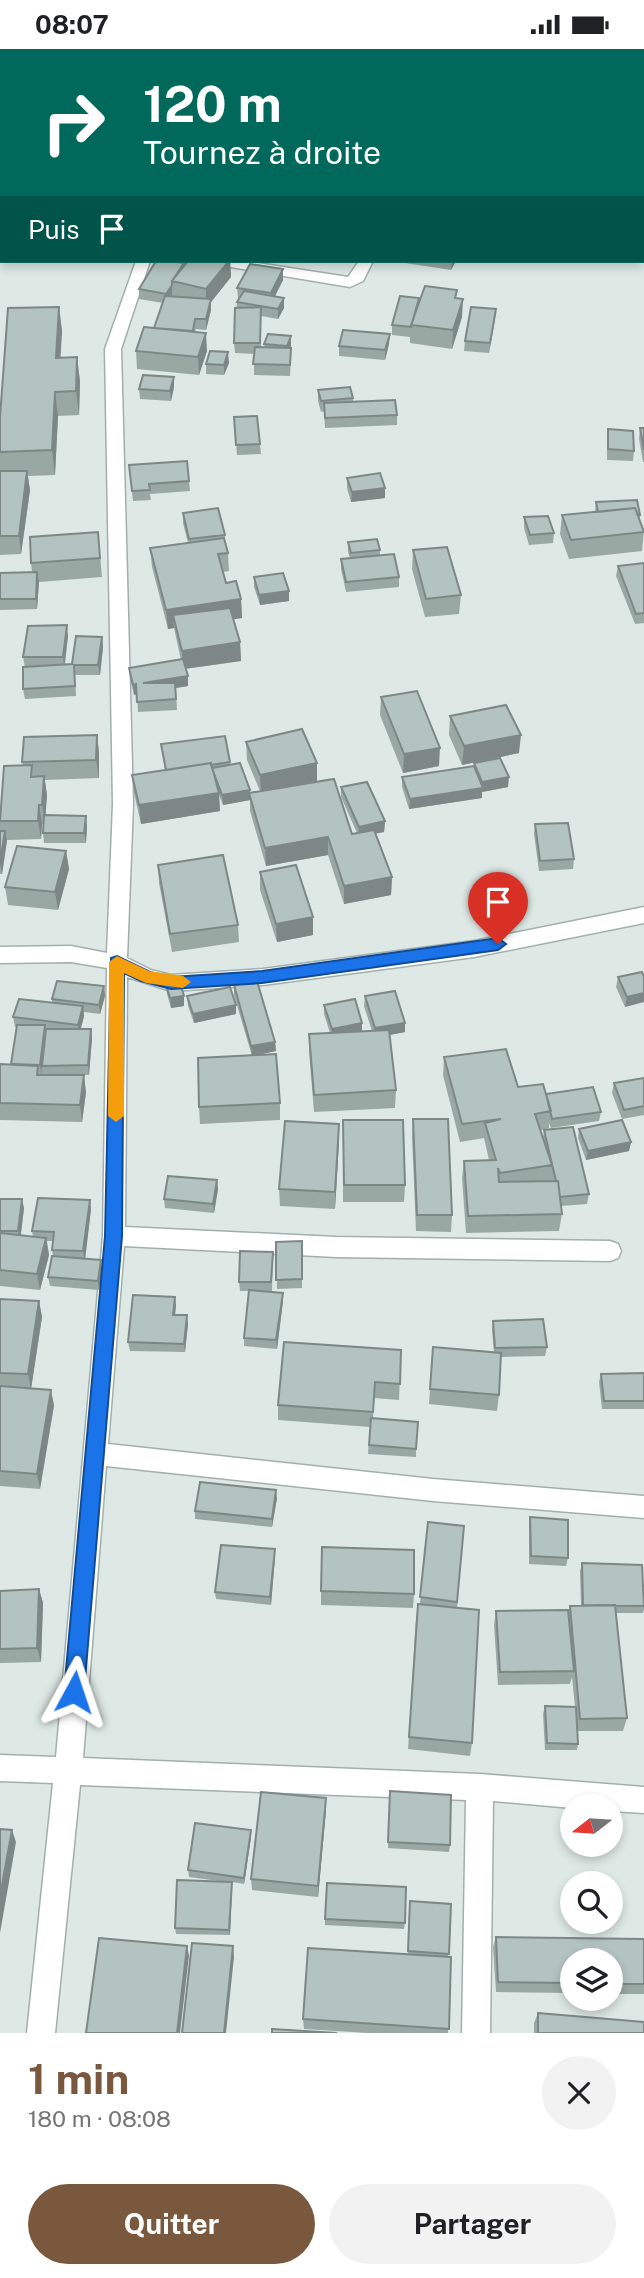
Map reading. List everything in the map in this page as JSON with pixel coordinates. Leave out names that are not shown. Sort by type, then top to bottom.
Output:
[{"type":"street","points":[[41,2033],[68,1772],[93,1453],[114,1236],[117,962],[123,804],[113,349],[142,263]]},
{"type":"street","points":[[231,263],[350,282],[358,278],[365,263]]},
{"type":"street","points":[[0,955],[71,954],[117,962],[146,977],[171,983],[262,977],[474,949],[644,915]]},
{"type":"street","points":[[114,1236],[336,1247],[610,1251]]},
{"type":"street","points":[[93,1453],[433,1490],[644,1507]]},
{"type":"street","points":[[0,1768],[480,1787],[644,1800]]},
{"type":"street","points":[[476,2033],[480,1787]]},
{"type":"building","points":[[155,263],[184,263],[166,294],[139,289]]},
{"type":"building","points":[[186,263],[227,263],[206,289],[172,281]]},
{"type":"building","points":[[250,264],[283,269],[271,293],[237,288]]},
{"type":"building","points":[[425,286],[457,290],[455,298],[463,299],[453,330],[411,325]]},
{"type":"building","points":[[244,291],[284,298],[278,309],[237,302]]},
{"type":"building","points":[[165,296],[211,299],[206,319],[195,319],[193,331],[154,328]]},
{"type":"building","points":[[400,296],[419,298],[411,327],[392,325]]},
{"type":"building","points":[[59,307],[56,358],[77,357],[76,391],[55,392],[52,450],[0,452],[8,308]]},
{"type":"building","points":[[261,307],[260,343],[234,343],[235,308]]},
{"type":"building","points":[[471,307],[496,309],[490,343],[465,341]]},
{"type":"building","points":[[144,327],[206,333],[198,357],[136,351]]},
{"type":"building","points":[[343,330],[390,334],[385,350],[339,346]]},
{"type":"building","points":[[268,334],[291,336],[287,346],[264,344]]},
{"type":"building","points":[[255,347],[291,348],[290,365],[253,364]]},
{"type":"building","points":[[210,351],[228,352],[224,365],[206,364]]},
{"type":"building","points":[[143,375],[174,377],[170,391],[139,389]]},
{"type":"building","points":[[350,387],[353,398],[321,401],[318,390]]},
{"type":"building","points":[[395,400],[397,415],[325,418],[324,403]]},
{"type":"building","points":[[257,416],[260,444],[236,445],[234,417]]},
{"type":"building","points":[[640,428],[644,428],[644,450]]},
{"type":"building","points":[[608,429],[633,431],[634,451],[608,449]]},
{"type":"building","points":[[187,461],[189,481],[149,484],[150,490],[132,491],[129,465]]},
{"type":"building","points":[[0,471],[27,471],[19,536],[0,536]]},
{"type":"building","points":[[380,473],[385,488],[352,492],[347,478]]},
{"type":"building","points":[[637,500],[640,515],[635,508],[598,512],[596,502]]},
{"type":"building","points":[[218,508],[225,535],[189,539],[183,513]]},
{"type":"building","points":[[635,508],[644,532],[571,540],[562,515]]},
{"type":"building","points":[[548,516],[554,533],[530,535],[524,517]]},
{"type":"building","points":[[98,532],[100,558],[31,563],[30,537]]},
{"type":"building","points":[[224,538],[228,553],[218,554],[226,583],[236,581],[241,599],[166,610],[150,548]]},
{"type":"building","points":[[377,539],[380,550],[351,553],[348,542]]},
{"type":"building","points":[[447,547],[461,595],[426,599],[413,550]]},
{"type":"building","points":[[394,554],[399,577],[346,582],[341,559]]},
{"type":"building","points":[[644,563],[644,613],[636,614],[618,566]]},
{"type":"building","points":[[37,572],[36,599],[0,599],[0,573]]},
{"type":"building","points":[[283,573],[289,591],[259,595],[254,577]]},
{"type":"building","points":[[230,608],[240,642],[182,651],[173,615]]},
{"type":"building","points":[[67,625],[63,657],[23,657],[28,626]]},
{"type":"building","points":[[76,636],[102,637],[98,665],[74,665],[75,686],[23,689],[23,667],[72,664]]},
{"type":"building","points":[[183,659],[188,676],[143,683],[175,683],[176,699],[137,702],[136,684],[133,685],[129,668]]},
{"type":"building","points":[[417,691],[440,748],[404,754],[381,697]]},
{"type":"building","points":[[506,705],[521,735],[464,746],[450,716]]},
{"type":"building","points":[[302,729],[317,763],[260,775],[246,742]]},
{"type":"building","points":[[97,735],[96,760],[22,762],[24,737]]},
{"type":"building","points":[[225,736],[230,762],[166,770],[161,744]]},
{"type":"building","points":[[500,758],[509,777],[482,782],[474,763]]},
{"type":"building","points":[[211,763],[219,793],[139,805],[132,775]]},
{"type":"building","points":[[240,763],[250,790],[222,795],[212,768]]},
{"type":"building","points":[[32,765],[31,777],[44,776],[38,821],[0,821],[4,766]]},
{"type":"building","points":[[474,766],[483,788],[410,799],[402,777]]},
{"type":"building","points":[[334,779],[352,834],[374,830],[392,877],[344,886],[328,837],[265,848],[249,793]]},
{"type":"building","points":[[367,782],[385,821],[359,827],[341,787]]},
{"type":"building","points":[[44,815],[86,816],[84,833],[43,833]]},
{"type":"building","points":[[568,823],[574,859],[540,861],[535,824]]},
{"type":"building","points":[[0,831],[5,831],[0,864]]},
{"type":"building","points":[[17,846],[66,851],[55,892],[5,887]]},
{"type":"building","points":[[223,855],[238,925],[170,934],[158,865]]},
{"type":"building","points":[[296,865],[313,917],[276,924],[260,872]]},
{"type":"building","points":[[642,972],[644,993],[627,997],[618,977]]},
{"type":"building","points":[[57,981],[104,986],[99,1005],[52,999]]},
{"type":"building","points":[[257,981],[275,1042],[251,1046],[234,985]]},
{"type":"building","points":[[180,982],[184,996],[170,998],[166,985]]},
{"type":"building","points":[[230,987],[236,1005],[193,1014],[187,996]]},
{"type":"building","points":[[395,991],[405,1023],[375,1028],[365,996]]},
{"type":"building","points":[[19,999],[83,1006],[78,1025],[13,1017]]},
{"type":"building","points":[[355,999],[362,1023],[332,1029],[324,1005]]},
{"type":"building","points":[[17,1025],[45,1025],[40,1065],[11,1064]]},
{"type":"building","points":[[46,1029],[91,1029],[88,1065],[42,1066]]},
{"type":"building","points":[[389,1030],[396,1090],[314,1095],[309,1034]]},
{"type":"building","points":[[506,1049],[518,1087],[543,1084],[551,1111],[535,1114],[552,1165],[500,1173],[498,1168],[499,1182],[558,1181],[562,1214],[468,1216],[464,1161],[496,1160],[485,1123],[501,1119],[462,1124],[444,1057]]},
{"type":"building","points":[[276,1054],[280,1103],[199,1107],[198,1058]]},
{"type":"building","points":[[0,1064],[38,1066],[37,1075],[84,1075],[80,1105],[0,1103]]},
{"type":"building","points":[[644,1078],[644,1106],[624,1110],[614,1083]]},
{"type":"building","points":[[593,1087],[601,1112],[552,1119],[546,1094]]},
{"type":"building","points":[[413,1119],[448,1119],[452,1215],[417,1215]]},
{"type":"building","points":[[343,1120],[403,1120],[405,1185],[344,1185]]},
{"type":"building","points":[[622,1120],[631,1142],[588,1151],[579,1129]]},
{"type":"building","points":[[285,1121],[339,1124],[335,1192],[279,1189]]},
{"type":"building","points":[[573,1127],[589,1194],[560,1197],[544,1130]]},
{"type":"building","points":[[168,1176],[217,1180],[213,1204],[164,1199]]},
{"type":"building","points":[[38,1198],[90,1200],[83,1251],[52,1250],[54,1232],[32,1231]]},
{"type":"building","points":[[0,1199],[22,1199],[18,1231],[0,1231]]},
{"type":"building","points":[[0,1233],[46,1238],[37,1274],[0,1270]]},
{"type":"building","points":[[302,1241],[302,1279],[276,1280],[276,1242]]},
{"type":"building","points":[[240,1251],[273,1252],[271,1282],[239,1282]]},
{"type":"building","points":[[52,1256],[101,1260],[98,1281],[48,1277]]},
{"type":"building","points":[[249,1290],[283,1293],[276,1340],[244,1338]]},
{"type":"building","points":[[133,1295],[175,1297],[173,1315],[187,1315],[184,1344],[128,1342]]},
{"type":"building","points":[[0,1299],[39,1301],[28,1374],[0,1373]]},
{"type":"building","points":[[543,1319],[547,1347],[495,1348],[493,1321]]},
{"type":"building","points":[[284,1342],[401,1350],[400,1384],[375,1382],[373,1412],[278,1405]]},
{"type":"building","points":[[433,1347],[501,1353],[499,1395],[430,1389]]},
{"type":"building","points":[[644,1373],[644,1401],[604,1401],[601,1374]]},
{"type":"building","points":[[0,1386],[51,1390],[37,1474],[0,1471]]},
{"type":"building","points":[[371,1418],[418,1422],[416,1449],[369,1445]]},
{"type":"building","points":[[200,1482],[276,1490],[272,1519],[195,1511]]},
{"type":"building","points":[[530,1517],[568,1520],[568,1558],[531,1556]]},
{"type":"building","points":[[428,1522],[464,1526],[457,1602],[420,1597]]},
{"type":"building","points":[[221,1545],[275,1549],[270,1597],[215,1592]]},
{"type":"building","points":[[322,1547],[414,1550],[414,1594],[321,1591]]},
{"type":"building","points":[[582,1563],[642,1565],[644,1606],[583,1605]]},
{"type":"building","points":[[39,1589],[37,1648],[0,1649],[0,1591]]},
{"type":"building","points":[[418,1604],[479,1610],[472,1743],[409,1737]]},
{"type":"building","points":[[615,1605],[627,1718],[580,1719],[570,1606]]},
{"type":"building","points":[[568,1610],[574,1671],[500,1672],[496,1611]]},
{"type":"building","points":[[545,1706],[576,1707],[578,1744],[547,1743]]},
{"type":"building","points":[[390,1791],[451,1795],[450,1845],[388,1842]]},
{"type":"building","points":[[261,1792],[326,1798],[318,1886],[251,1879]]},
{"type":"building","points":[[195,1823],[251,1830],[244,1878],[188,1870]]},
{"type":"building","points":[[0,1829],[12,1830],[0,1896]]},
{"type":"building","points":[[177,1880],[232,1882],[229,1930],[175,1928]]},
{"type":"building","points":[[327,1883],[406,1887],[405,1923],[325,1919]]},
{"type":"building","points":[[410,1901],[451,1904],[449,1954],[408,1951]]},
{"type":"building","points":[[496,1937],[644,1939],[644,1984],[623,1984],[623,1948],[560,1948],[560,1983],[498,1982]]},
{"type":"building","points":[[99,1938],[187,1946],[177,2033],[86,2033]]},
{"type":"building","points":[[192,1943],[233,1946],[224,2033],[182,2033]]},
{"type":"building","points":[[308,1948],[451,1957],[449,2029],[303,2019]]},
{"type":"building","points":[[538,2013],[644,2022],[644,2033],[538,2033]]},
{"type":"building","points":[[272,2029],[337,2033],[272,2033]]},
{"type":"slow traffic","points":[[116,1116],[117,962],[146,977],[171,983],[183,982]]},
{"type":"route","points":[[74,1692],[114,1236],[117,962],[146,977],[171,983],[262,977],[498,944]]}]
